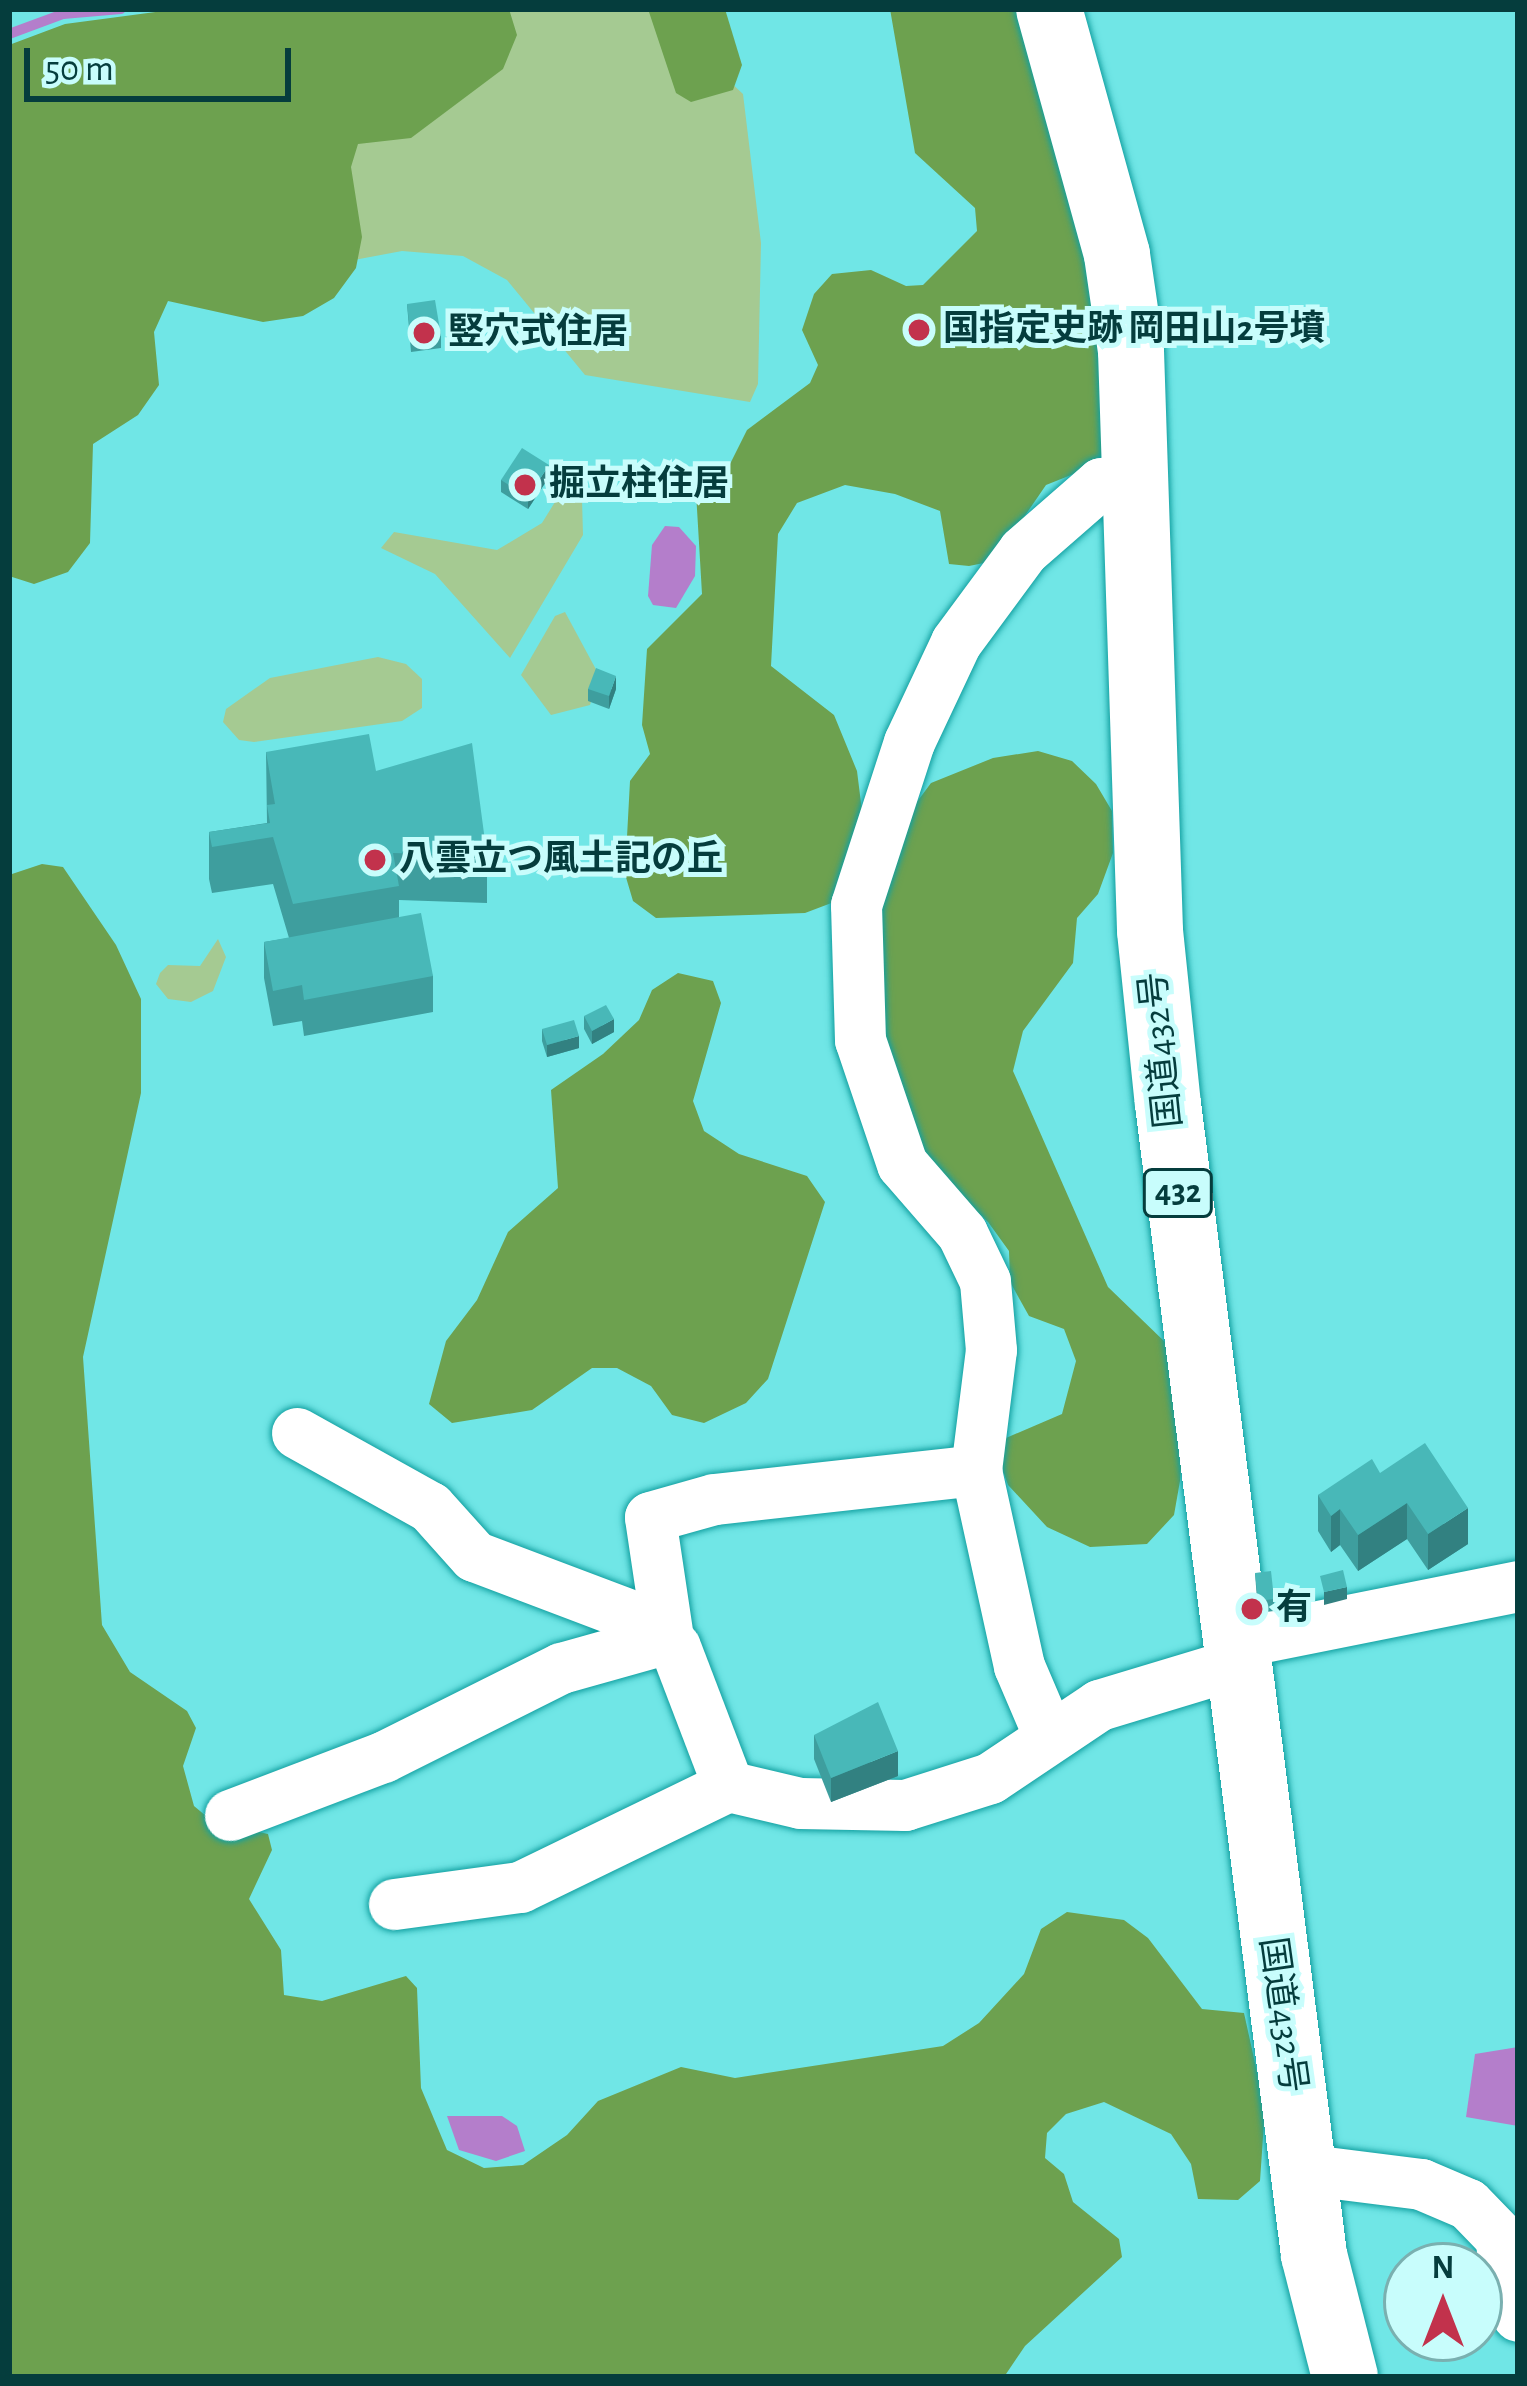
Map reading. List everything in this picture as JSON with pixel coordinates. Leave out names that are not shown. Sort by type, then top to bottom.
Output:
[{"type":"highway","name":"国道432号","points":[[1049,9],[1117,255],[1131,351],[1150,931],[1234,1653],[1302,2168],[1345,2377]]},
{"type":"street","points":[[1048,1734],[1019,1666],[976,1470],[991,1350],[985,1281],[962,1234],[902,1165],[860,1040],[856,905],[909,742],[956,642],[1023,551],[1101,483],[1134,479]]},
{"type":"street","points":[[297,1433],[430,1507],[474,1556],[655,1624],[668,1638]]},
{"type":"street","points":[[728,1786],[668,1638],[650,1517],[714,1499],[976,1470]]},
{"type":"street","points":[[394,1904],[520,1887],[728,1786],[800,1803],[905,1805],[990,1778],[1048,1734],[1100,1705],[1234,1653],[1518,1586]]},
{"type":"street","points":[[230,1815],[383,1757],[562,1668],[668,1638]]},
{"type":"street","points":[[1302,2168],[1421,2184],[1468,2204],[1501,2237],[1505,2300],[1518,2316]]},
{"type":"green space","points":[[178,9],[509,9],[517,35],[503,69],[411,138],[358,144],[351,167],[362,237],[356,268],[334,298],[303,316],[263,322],[168,301],[154,332],[159,385],[138,415],[93,444],[90,543],[68,572],[34,584],[9,576],[9,45],[65,24]]},
{"type":"green space","points":[[505,9],[652,9],[743,94],[761,243],[758,384],[750,402],[585,375],[507,280],[463,256],[402,251],[354,260],[341,166],[353,135]]},
{"type":"green space","points":[[648,9],[725,9],[742,65],[733,90],[691,102],[676,93]]},
{"type":"green space","points":[[890,9],[1029,9],[1093,211],[1114,458],[1046,485],[994,561],[969,566],[949,564],[940,511],[895,494],[845,485],[797,503],[778,534],[771,666],[834,715],[857,771],[866,843],[842,899],[805,913],[656,918],[633,901],[625,874],[630,781],[650,754],[642,725],[647,649],[702,594],[696,492],[728,468],[747,430],[810,383],[818,365],[802,330],[814,294],[832,274],[871,270],[906,286],[923,285],[977,231],[975,208],[915,153]]},
{"type":"green space","points":[[563,489],[582,499],[583,535],[510,658],[435,574],[381,548],[394,532],[497,550],[542,523]]},
{"type":"green space","points":[[565,612],[599,675],[590,705],[551,715],[521,675],[555,616]]},
{"type":"green space","points":[[378,657],[406,664],[422,679],[422,708],[402,721],[254,742],[239,740],[223,722],[226,709],[270,678]]},
{"type":"green space","points":[[1038,751],[1072,761],[1096,784],[1112,811],[1113,853],[1098,894],[1077,918],[1073,963],[1023,1031],[1013,1071],[1108,1287],[1166,1343],[1184,1430],[1180,1481],[1174,1515],[1147,1544],[1090,1547],[1047,1527],[1008,1485],[998,1457],[1006,1438],[1062,1414],[1076,1361],[1064,1329],[1029,1316],[1010,1282],[1009,1251],[988,1222],[912,1149],[880,1044],[870,954],[902,822],[931,783],[993,758]]},
{"type":"green space","points":[[42,864],[63,867],[116,945],[141,999],[141,1093],[83,1357],[102,1625],[130,1672],[187,1711],[196,1728],[183,1766],[194,1806],[212,1821],[268,1834],[272,1850],[249,1899],[281,1950],[284,1995],[322,2001],[406,1976],[417,1988],[421,2088],[447,2150],[484,2168],[523,2165],[567,2135],[598,2101],[681,2067],[735,2078],[943,2046],[979,2023],[1024,1974],[1041,1929],[1067,1912],[1124,1920],[1148,1938],[1202,2009],[1244,2013],[1265,2108],[1260,2181],[1238,2200],[1198,2199],[1191,2164],[1171,2134],[1104,2102],[1066,2114],[1047,2133],[1045,2158],[1064,2174],[1073,2202],[1119,2239],[1122,2257],[1025,2346],[1004,2377],[9,2377],[9,875]]},
{"type":"green space","points":[[218,939],[226,957],[213,991],[191,1002],[168,999],[156,984],[160,973],[168,965],[200,966]]},
{"type":"green space","points":[[678,973],[713,981],[721,1003],[693,1101],[704,1131],[739,1154],[807,1176],[825,1202],[768,1379],[746,1403],[704,1423],[672,1415],[651,1386],[617,1368],[592,1368],[532,1410],[452,1423],[429,1404],[446,1341],[477,1300],[508,1232],[558,1188],[551,1090],[603,1054],[639,1020],[652,990]]},
{"type":"shaded area","points":[[665,526],[679,527],[696,546],[695,576],[676,608],[653,605],[648,596],[652,545]]},
{"type":"shaded area","points":[[1518,2047],[1518,2126],[1466,2117],[1475,2054]]},
{"type":"shaded area","points":[[447,2116],[502,2116],[517,2126],[525,2151],[496,2161],[459,2150]]},
{"type":"building","name":"竪穴式住居","points":[[435,300],[441,336],[411,340],[407,304]]},
{"type":"building","points":[[522,448],[549,465],[528,497],[501,480]]},
{"type":"building","points":[[596,668],[616,676],[609,696],[588,689]]},
{"type":"building","points":[[369,734],[376,771],[472,743],[487,856],[393,853],[399,886],[293,904],[273,837],[212,847],[209,832],[270,823],[267,805],[275,804],[266,752]]},
{"type":"building","points":[[421,913],[433,976],[304,1000],[302,985],[273,991],[264,942]]},
{"type":"building","points":[[606,1005],[614,1019],[592,1031],[584,1016]]},
{"type":"building","points":[[574,1020],[579,1036],[547,1045],[542,1029]]},
{"type":"building","points":[[1425,1443],[1468,1508],[1428,1534],[1407,1503],[1358,1535],[1340,1509],[1331,1516],[1318,1495],[1372,1459],[1380,1473]]},
{"type":"building","points":[[1343,1570],[1347,1587],[1324,1592],[1320,1576]]},
{"type":"building","points":[[1271,1571],[1274,1599],[1258,1601],[1255,1573]]},
{"type":"building","points":[[878,1702],[898,1751],[831,1778],[814,1735]]},
{"type":"waterway","points":[[9,34],[63,14],[121,9]]},
{"type":"place","name":"国指定史跡 岡田山2号墳","points":[[919,330]]},
{"type":"place","name":"竪穴式住居","points":[[424,333]]},
{"type":"place","name":"掘立柱住居","points":[[525,485]]},
{"type":"place","name":"八雲立つ風土記の丘","points":[[375,860]]},
{"type":"place","name":"有","points":[[1252,1609]]}]
